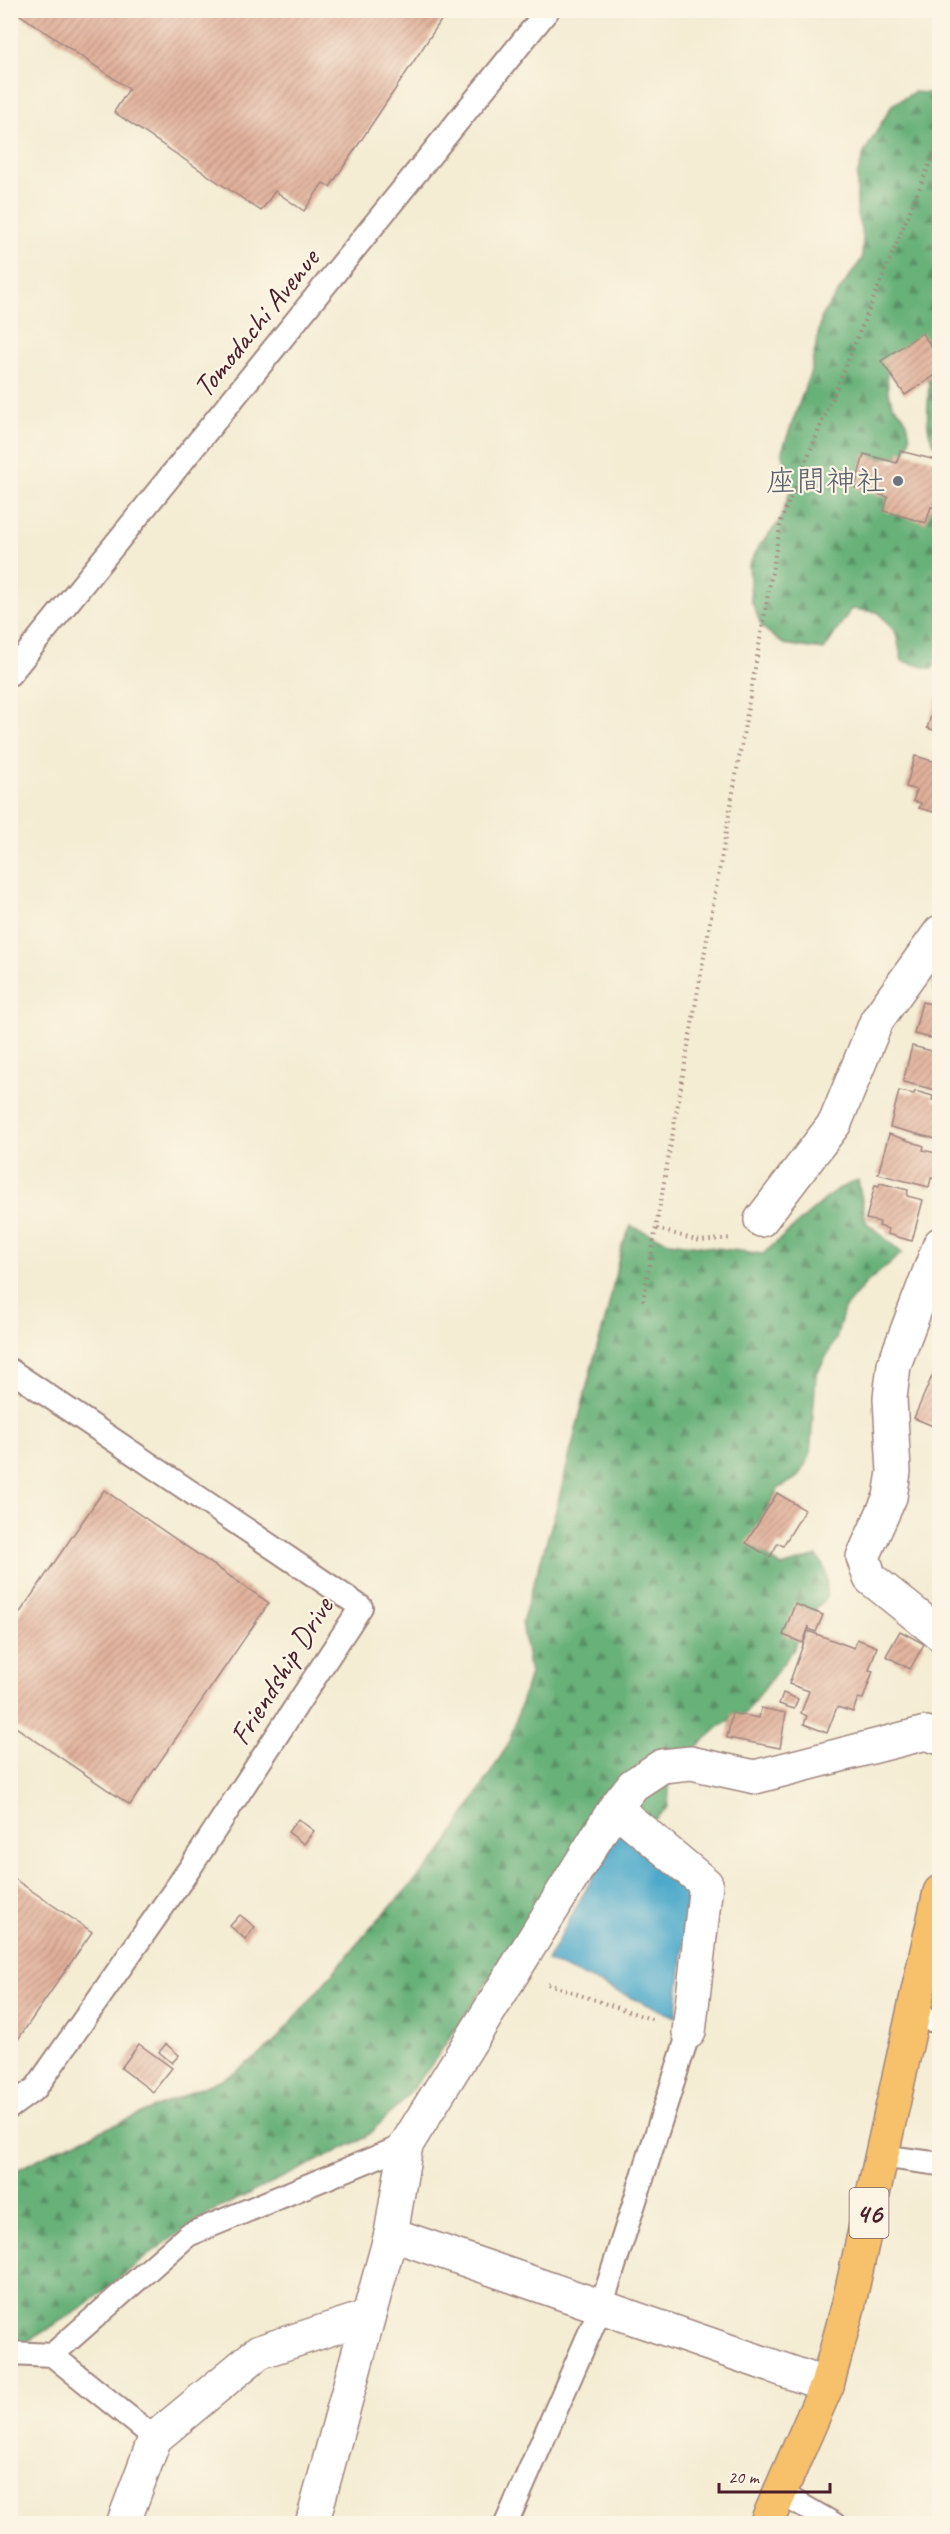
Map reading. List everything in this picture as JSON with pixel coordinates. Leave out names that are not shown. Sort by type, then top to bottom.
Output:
[{"type":"main road","name":"46","points":[[766,2523],[827,2385],[848,2307],[882,2156],[926,2019],[939,1892]]},
{"type":"street","points":[[761,1221],[835,1123],[877,1020],[939,932]]},
{"type":"street","points":[[939,1244],[894,1365],[890,1398],[894,1472],[890,1497],[863,1557],[870,1578],[939,1634]]},
{"type":"street","points":[[312,2523],[391,2234],[406,2145],[615,1809],[633,1785],[662,1766],[691,1763],[755,1778],[926,1733],[939,1738]]},
{"type":"street","points":[[615,1809],[706,1884],[689,2032]]},
{"type":"street","points":[[391,2234],[827,2385]]},
{"type":"street","points":[[123,2523],[156,2438],[260,2352],[367,2317]]},
{"type":"lane","name":"Tomodachi Avenue","points":[[10,674],[548,10]]},
{"type":"lane","name":"Friendship Drive","points":[[10,1370],[361,1607],[190,1868],[36,2088],[10,2107]]},
{"type":"lane","points":[[506,2523],[601,2307],[689,2032]]},
{"type":"lane","points":[[51,2355],[188,2235],[406,2145]]},
{"type":"lane","points":[[882,2156],[939,2164]]},
{"type":"lane","points":[[10,2353],[51,2355],[156,2438]]},
{"type":"lane","points":[[780,2493],[834,2523]]},
{"type":"path","points":[[644,1301],[781,521],[939,138]]},
{"type":"path","points":[[657,1229],[700,1241],[739,1236],[761,1221]]},
{"type":"path","points":[[514,1972],[689,2032]]},
{"type":"green space","points":[[914,92],[939,94],[939,449],[929,433],[928,376],[896,362],[887,372],[888,390],[893,406],[904,417],[907,424],[908,446],[897,456],[868,457],[939,488],[939,660],[932,669],[902,661],[896,633],[878,612],[851,609],[824,650],[783,644],[762,627],[751,600],[749,565],[760,545],[780,521],[791,488],[784,470],[782,451],[811,371],[822,315],[862,259],[863,235],[857,215],[857,176],[864,153],[892,105]]},
{"type":"green space","points":[[858,1180],[866,1222],[902,1253],[865,1284],[844,1309],[836,1339],[816,1375],[810,1456],[798,1477],[778,1489],[759,1521],[752,1545],[782,1567],[817,1556],[826,1571],[827,1596],[803,1625],[793,1650],[746,1713],[720,1726],[693,1750],[670,1777],[668,1807],[643,1830],[601,1849],[496,1969],[430,2067],[402,2102],[365,2138],[211,2212],[152,2252],[84,2307],[25,2343],[11,2344],[11,2173],[54,2151],[231,2075],[272,2045],[374,1924],[442,1852],[509,1743],[530,1674],[522,1622],[556,1510],[607,1314],[621,1248],[631,1226],[669,1242],[763,1254],[836,1190]]},
{"type":"water","points":[[620,1827],[690,1889],[676,2017],[547,1961]]},
{"type":"building","points":[[13,10],[448,10],[330,187],[323,183],[304,211],[275,191],[261,211],[114,112],[129,89]]},
{"type":"building","points":[[922,333],[940,359],[940,372],[905,395],[881,361]]},
{"type":"building","name":"座間神社","points":[[900,451],[940,461],[940,509],[931,507],[926,523],[884,511],[888,497],[855,488],[864,454],[897,463]]},
{"type":"building","points":[[940,693],[940,732],[927,728]]},
{"type":"building","points":[[915,756],[940,763],[940,795],[934,812],[919,808],[921,803],[913,801],[917,790],[906,787]]},
{"type":"building","points":[[934,973],[940,975],[940,987],[931,985]]},
{"type":"building","points":[[922,1002],[940,1006],[940,1040],[914,1034]]},
{"type":"building","points":[[912,1046],[940,1053],[940,1091],[903,1082]]},
{"type":"building","points":[[899,1091],[914,1094],[915,1091],[933,1096],[932,1100],[940,1102],[940,1140],[890,1127]]},
{"type":"building","points":[[889,1134],[924,1146],[923,1150],[940,1154],[937,1179],[931,1178],[929,1187],[878,1174]]},
{"type":"building","points":[[880,1183],[908,1190],[907,1196],[923,1200],[912,1241],[887,1234],[888,1229],[879,1226],[880,1222],[866,1219],[875,1185],[879,1186]]},
{"type":"building","points":[[936,1367],[940,1368],[940,1429],[914,1418]]},
{"type":"building","points":[[104,1490],[269,1603],[130,1805],[10,1723],[10,1627]]},
{"type":"building","points":[[777,1493],[805,1510],[783,1546],[778,1543],[770,1557],[746,1543]]},
{"type":"building","points":[[795,1604],[823,1615],[816,1632],[809,1629],[809,1626],[803,1643],[783,1635]]},
{"type":"building","points":[[808,1631],[854,1648],[857,1639],[877,1647],[869,1670],[873,1671],[863,1699],[858,1698],[853,1712],[837,1707],[827,1733],[804,1724],[807,1716],[801,1713],[809,1691],[789,1684]]},
{"type":"building","points":[[900,1631],[924,1644],[910,1669],[886,1656]]},
{"type":"building","points":[[783,1693],[798,1699],[794,1709],[779,1704]]},
{"type":"building","points":[[761,1708],[786,1713],[780,1748],[727,1738],[732,1713],[759,1718]]},
{"type":"building","points":[[298,1819],[314,1831],[304,1844],[288,1832]]},
{"type":"building","points":[[10,1876],[92,1932],[10,2051]]},
{"type":"building","points":[[240,1915],[255,1927],[245,1939],[230,1926]]},
{"type":"building","points":[[139,2044],[172,2068],[153,2092],[121,2068]]},
{"type":"building","points":[[166,2044],[179,2055],[172,2063],[159,2052]]},
{"type":"place","name":"座間神社","points":[[898,481]]}]
